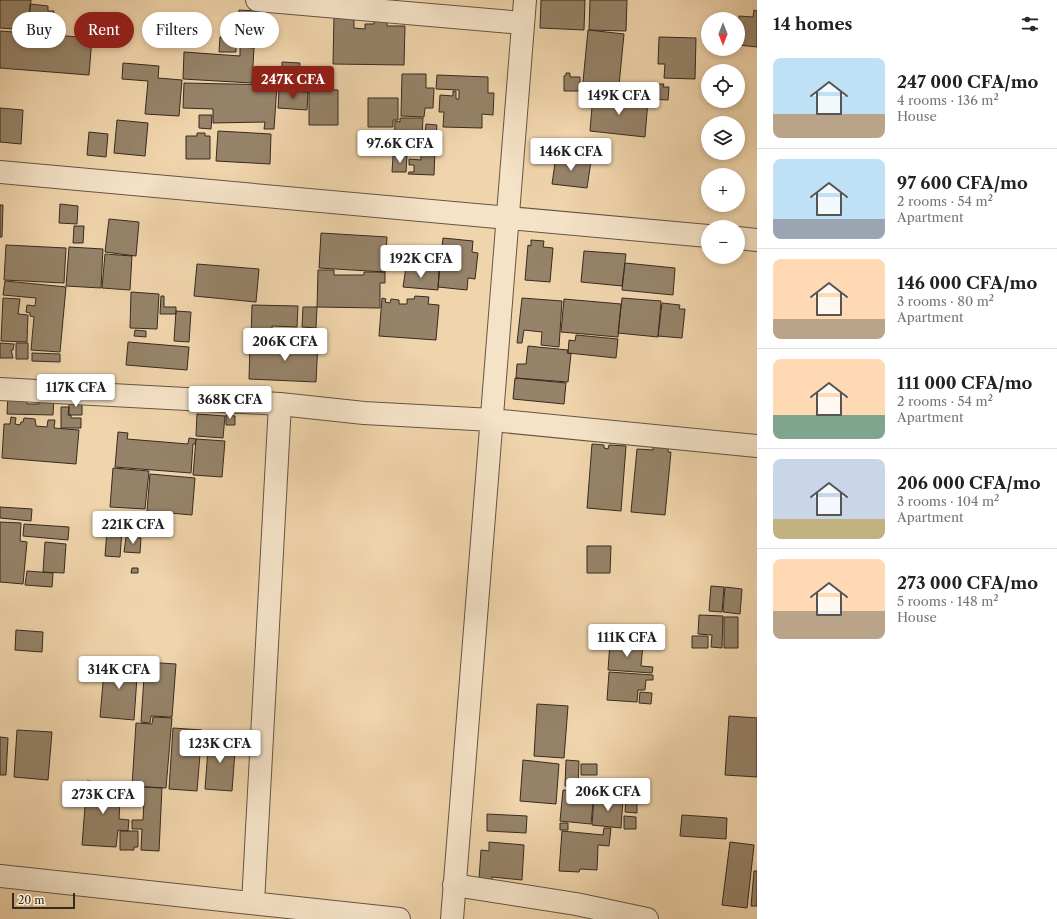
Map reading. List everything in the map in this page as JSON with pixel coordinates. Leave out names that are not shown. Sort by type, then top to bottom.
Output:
[{"type":"street","points":[[257,0],[523,23]]},
{"type":"street","points":[[452,919],[525,0]]},
{"type":"street","points":[[0,172],[701,235]]},
{"type":"street","points":[[745,239],[757,240]]},
{"type":"street","points":[[0,389],[280,404],[364,412],[492,420],[757,446]]},
{"type":"street","points":[[253,903],[280,404]]},
{"type":"street","points":[[0,876],[399,919]]},
{"type":"street","points":[[454,885],[576,904],[647,919]]},
{"type":"building","points":[[0,0],[31,0],[30,12],[12,12],[12,29],[0,28]]},
{"type":"building","points":[[541,0],[585,0],[584,30],[540,28]]},
{"type":"building","points":[[590,0],[627,0],[626,31],[589,30]]},
{"type":"building","points":[[30,4],[48,6],[48,11],[54,11],[54,12],[29,12]]},
{"type":"building","points":[[239,10],[257,11],[257,12],[239,12]]},
{"type":"building","points":[[754,10],[757,11],[757,47],[745,46],[745,16],[753,17]]},
{"type":"building","points":[[334,16],[354,17],[354,28],[365,29],[365,24],[374,24],[375,17],[387,18],[387,26],[405,26],[404,65],[333,64]]},
{"type":"building","points":[[588,30],[624,34],[618,95],[582,92]]},
{"type":"building","points":[[0,31],[12,32],[12,48],[66,48],[66,36],[74,37],[74,48],[91,48],[89,75],[0,68]]},
{"type":"building","points":[[220,37],[220,48],[236,48],[236,52],[219,52]]},
{"type":"building","points":[[659,37],[696,38],[695,79],[664,78],[665,64],[658,64]]},
{"type":"building","points":[[240,48],[254,48],[252,83],[183,79],[184,52],[240,56]]},
{"type":"building","points":[[282,62],[300,63],[299,79],[282,78]]},
{"type":"building","points":[[123,63],[159,66],[158,78],[182,80],[179,116],[145,114],[148,81],[122,79]]},
{"type":"building","points":[[566,73],[570,73],[570,77],[580,77],[580,91],[564,91],[564,76]]},
{"type":"building","points":[[402,74],[426,74],[426,88],[434,88],[433,108],[425,108],[424,117],[401,116]]},
{"type":"building","points":[[437,75],[488,77],[488,93],[494,93],[493,115],[482,114],[482,128],[443,127],[444,112],[439,112],[440,95],[453,96],[453,91],[456,91],[456,99],[459,99],[459,90],[436,89]]},
{"type":"building","points":[[184,83],[277,85],[274,129],[264,129],[265,122],[213,123],[213,109],[183,108]]},
{"type":"building","points":[[633,83],[650,84],[650,86],[658,87],[658,84],[664,84],[663,87],[669,87],[668,100],[649,99],[649,97],[632,98]]},
{"type":"building","points":[[309,89],[338,90],[338,125],[309,125]]},
{"type":"building","points":[[279,91],[308,92],[307,110],[278,108]]},
{"type":"building","points":[[593,95],[648,100],[645,137],[590,131]]},
{"type":"building","points":[[368,98],[398,98],[398,120],[393,120],[393,127],[368,127]]},
{"type":"building","points":[[0,108],[23,110],[21,144],[0,142]]},
{"type":"building","points":[[199,115],[212,115],[211,129],[199,128]]},
{"type":"building","points":[[400,118],[423,118],[421,153],[394,152],[395,121],[400,122]]},
{"type":"building","points":[[117,120],[148,123],[145,156],[114,153]]},
{"type":"building","points":[[426,124],[437,125],[436,135],[425,135]]},
{"type":"building","points":[[218,131],[271,134],[270,164],[216,161]]},
{"type":"building","points":[[89,132],[108,134],[106,157],[87,155]]},
{"type":"building","points":[[197,133],[205,133],[205,136],[210,136],[210,159],[186,159],[186,136],[197,136]]},
{"type":"building","points":[[421,148],[435,148],[434,175],[408,174],[409,172],[414,172],[414,165],[409,165],[409,159],[421,160]]},
{"type":"building","points":[[393,156],[407,156],[406,172],[392,172]]},
{"type":"building","points":[[556,156],[591,161],[587,188],[552,184]]},
{"type":"building","points":[[60,204],[78,206],[77,224],[59,223]]},
{"type":"building","points":[[0,205],[3,205],[2,237],[0,237]]},
{"type":"building","points":[[109,219],[139,222],[136,256],[105,252]]},
{"type":"building","points":[[74,226],[84,226],[83,243],[73,243]]},
{"type":"building","points":[[321,233],[387,237],[385,272],[319,268]]},
{"type":"building","points":[[443,238],[473,241],[472,252],[478,253],[475,279],[468,278],[467,290],[438,287]]},
{"type":"building","points":[[531,240],[544,241],[543,247],[553,248],[550,282],[525,280],[528,245],[531,246]]},
{"type":"building","points":[[6,245],[66,248],[64,283],[4,280]]},
{"type":"building","points":[[69,247],[103,249],[101,288],[66,286]]},
{"type":"building","points":[[584,251],[626,254],[622,286],[581,282]]},
{"type":"building","points":[[105,254],[132,256],[130,290],[102,288]]},
{"type":"building","points":[[625,263],[675,268],[673,295],[622,290]]},
{"type":"building","points":[[197,264],[259,269],[256,302],[194,296]]},
{"type":"building","points":[[406,267],[439,270],[438,290],[403,287]]},
{"type":"building","points":[[318,270],[334,270],[334,275],[364,275],[364,272],[385,272],[385,283],[380,283],[380,308],[317,307]]},
{"type":"building","points":[[5,281],[66,287],[60,352],[31,350],[34,317],[30,316],[30,313],[26,312],[27,305],[35,306],[36,298],[3,295]]},
{"type":"building","points":[[131,292],[159,294],[157,329],[130,328]]},
{"type":"building","points":[[161,296],[164,296],[164,307],[176,307],[176,314],[160,314]]},
{"type":"building","points":[[415,296],[429,297],[428,304],[439,305],[436,340],[379,336],[382,298],[386,299],[385,302],[390,303],[391,299],[399,300],[399,304],[407,304],[407,299],[414,299]]},
{"type":"building","points":[[3,298],[20,299],[18,314],[28,315],[27,342],[1,341]]},
{"type":"building","points":[[522,298],[562,301],[559,347],[541,345],[542,332],[524,330],[522,343],[517,343]]},
{"type":"building","points":[[622,298],[661,301],[658,337],[618,333]]},
{"type":"building","points":[[564,299],[621,304],[618,337],[561,332]]},
{"type":"building","points":[[662,303],[680,305],[679,309],[685,309],[682,338],[658,336]]},
{"type":"building","points":[[252,305],[298,306],[297,327],[272,326],[272,341],[251,340]]},
{"type":"building","points":[[303,307],[317,307],[316,328],[302,327]]},
{"type":"building","points":[[176,311],[191,312],[189,342],[174,341]]},
{"type":"building","points":[[135,330],[146,331],[146,337],[134,336]]},
{"type":"building","points":[[576,335],[618,339],[616,358],[568,353],[569,340],[575,341]]},
{"type":"building","points":[[276,340],[318,342],[316,382],[249,379],[250,345],[276,346]]},
{"type":"building","points":[[128,342],[189,347],[187,370],[126,365]]},
{"type":"building","points":[[0,343],[14,344],[13,350],[11,350],[13,358],[0,358]]},
{"type":"building","points":[[16,343],[28,343],[28,359],[16,359]]},
{"type":"building","points":[[528,346],[568,350],[567,353],[571,354],[568,382],[516,378],[517,364],[526,364]]},
{"type":"building","points":[[32,353],[60,354],[60,362],[32,361]]},
{"type":"building","points":[[515,378],[566,383],[564,404],[513,399]]},
{"type":"building","points":[[8,394],[54,395],[53,415],[7,414]],"holes":[[[27,397],[39,398],[39,404],[27,404]]]},
{"type":"building","points":[[69,400],[82,400],[82,415],[69,415]]},
{"type":"building","points":[[61,407],[69,407],[68,415],[71,415],[71,418],[81,418],[81,428],[61,428]]},
{"type":"building","points":[[197,414],[225,416],[223,438],[196,436]]},
{"type":"building","points":[[226,415],[235,416],[235,425],[226,425]]},
{"type":"building","points":[[11,417],[16,418],[15,424],[20,425],[24,418],[35,419],[36,426],[47,427],[48,420],[55,420],[54,428],[79,430],[76,464],[2,458],[4,424],[10,424]]},
{"type":"building","points":[[118,432],[128,433],[127,439],[188,444],[189,438],[196,439],[195,444],[193,444],[191,473],[115,467]]},
{"type":"building","points":[[196,439],[225,441],[222,477],[193,475]]},
{"type":"building","points":[[592,444],[604,445],[604,448],[608,449],[609,445],[626,446],[621,511],[587,508]]},
{"type":"building","points":[[653,447],[668,448],[668,452],[671,452],[665,515],[631,512],[637,449],[653,450]]},
{"type":"building","points":[[113,468],[149,471],[145,509],[110,507]]},
{"type":"building","points":[[150,474],[195,478],[192,515],[147,511]]},
{"type":"building","points":[[0,507],[32,509],[31,521],[0,518]]},
{"type":"building","points":[[0,522],[21,523],[20,541],[27,542],[23,584],[0,582]]},
{"type":"building","points":[[24,524],[69,527],[68,540],[23,536]]},
{"type":"building","points":[[107,530],[122,531],[120,557],[105,556]]},
{"type":"building","points":[[126,537],[141,538],[140,553],[124,552]]},
{"type":"building","points":[[45,542],[66,544],[64,573],[43,572]]},
{"type":"building","points":[[587,546],[611,546],[610,573],[587,573]]},
{"type":"building","points":[[132,568],[138,568],[138,573],[131,573]]},
{"type":"building","points":[[27,571],[53,573],[52,587],[25,585]]},
{"type":"building","points":[[711,586],[724,587],[722,612],[709,611]]},
{"type":"building","points":[[725,587],[742,589],[740,614],[723,612]]},
{"type":"building","points":[[699,615],[723,616],[722,648],[711,647],[712,635],[698,634]]},
{"type":"building","points":[[724,617],[738,617],[738,648],[724,648]]},
{"type":"building","points":[[16,630],[43,632],[42,652],[15,650]]},
{"type":"building","points":[[692,636],[708,636],[708,648],[692,648]]},
{"type":"building","points":[[610,642],[643,644],[641,666],[653,667],[652,673],[608,670]]},
{"type":"building","points":[[105,660],[138,663],[134,720],[100,717]]},
{"type":"building","points":[[145,662],[176,664],[172,717],[151,716],[150,723],[141,722]]},
{"type":"building","points":[[609,672],[653,675],[653,680],[646,680],[645,690],[638,690],[637,702],[607,700]]},
{"type":"building","points":[[640,692],[652,693],[651,704],[639,703]]},
{"type":"building","points":[[537,704],[568,706],[564,758],[534,756]]},
{"type":"building","points":[[729,716],[757,718],[757,777],[725,775]]},
{"type":"building","points":[[153,717],[172,718],[166,788],[132,786],[136,723],[152,724]]},
{"type":"building","points":[[173,728],[202,730],[197,791],[169,789]]},
{"type":"building","points":[[17,730],[52,732],[48,780],[14,777]]},
{"type":"building","points":[[209,736],[236,738],[232,791],[205,789]]},
{"type":"building","points":[[0,737],[8,738],[6,775],[0,775]]},
{"type":"building","points":[[523,760],[559,764],[556,804],[520,801]]},
{"type":"building","points":[[566,760],[579,761],[578,786],[565,786]]},
{"type":"building","points":[[581,764],[597,764],[597,775],[581,775]]},
{"type":"building","points":[[87,781],[121,784],[119,819],[129,820],[128,831],[118,830],[116,847],[82,845]]},
{"type":"building","points":[[123,786],[162,788],[159,851],[141,850],[142,829],[132,829],[132,820],[143,820],[144,801],[122,800]]},
{"type":"building","points":[[563,790],[594,793],[591,824],[560,821]]},
{"type":"building","points":[[594,797],[623,799],[621,828],[592,825]]},
{"type":"building","points":[[626,800],[637,801],[637,813],[625,812]]},
{"type":"building","points":[[487,814],[527,816],[526,833],[487,831]]},
{"type":"building","points":[[682,815],[727,818],[726,839],[680,836]]},
{"type":"building","points":[[624,816],[636,817],[636,829],[624,829]]},
{"type":"building","points":[[560,823],[568,823],[568,830],[560,830]]},
{"type":"building","points":[[604,828],[611,828],[609,846],[598,845],[597,870],[580,869],[579,872],[559,871],[562,831],[603,835]]},
{"type":"building","points":[[120,831],[138,831],[138,847],[134,847],[134,850],[120,850]]},
{"type":"building","points":[[489,842],[524,845],[522,880],[492,877],[492,880],[479,879],[481,850],[489,851]]},
{"type":"building","points":[[730,842],[754,845],[747,908],[722,905]]},
{"type":"building","points":[[754,871],[757,871],[757,906],[751,906]]}]
